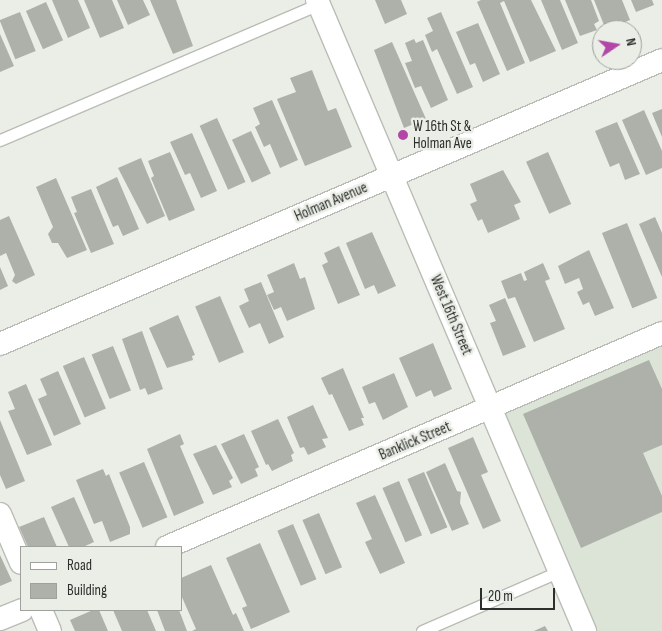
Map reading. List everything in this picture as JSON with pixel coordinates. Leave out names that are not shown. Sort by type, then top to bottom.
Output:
[{"type":"street","name":"West 16th Street","points":[[321,1],[391,176],[585,631]]},
{"type":"street","name":"Holman Avenue","points":[[0,344],[662,60]]},
{"type":"street","name":"Banklick Street","points":[[169,546],[662,333]]},
{"type":"street","points":[[0,514],[20,562]]},
{"type":"street","points":[[0,619],[20,611]]},
{"type":"street","points":[[41,611],[50,631]]},
{"type":"lane","points":[[0,140],[321,1]]},
{"type":"lane","points":[[422,631],[560,571]]},
{"type":"shaded area","points":[[662,333],[662,631],[585,631],[491,408]]},
{"type":"building","points":[[52,0],[78,0],[90,28],[68,38]]},
{"type":"building","points":[[84,0],[112,0],[124,28],[100,38]]},
{"type":"building","points":[[117,0],[143,0],[150,15],[128,25]]},
{"type":"building","points":[[150,0],[176,0],[193,46],[173,54]]},
{"type":"building","points":[[375,0],[401,0],[407,14],[385,24]]},
{"type":"building","points":[[481,0],[531,0],[556,51],[530,62],[504,1],[500,3],[525,63],[507,71],[477,2]]},
{"type":"building","points":[[541,0],[560,0],[578,43],[562,50]]},
{"type":"building","points":[[565,0],[591,0],[599,20],[592,20],[592,32],[580,36]]},
{"type":"building","points":[[594,0],[622,0],[630,20],[602,20]]},
{"type":"building","points":[[631,0],[652,0],[654,5],[636,12]]},
{"type":"building","points":[[46,2],[63,40],[43,49],[26,11]]},
{"type":"building","points":[[20,12],[36,51],[15,59],[0,20]]},
{"type":"building","points":[[441,12],[473,87],[457,94],[437,49],[432,52],[425,35],[433,31],[427,18]]},
{"type":"building","points":[[478,23],[500,74],[483,82],[475,63],[470,65],[456,32]]},
{"type":"building","points":[[0,34],[14,66],[0,72]]},
{"type":"building","points":[[414,39],[416,43],[423,40],[448,100],[431,108],[421,86],[415,88],[405,63],[412,61],[405,43]]},
{"type":"building","points":[[392,42],[426,119],[404,128],[374,50]]},
{"type":"building","points":[[312,70],[328,111],[336,108],[352,147],[305,166],[277,99],[296,92],[290,78]]},
{"type":"building","points":[[272,100],[298,160],[280,168],[270,144],[264,147],[255,127],[260,124],[253,108]]},
{"type":"building","points":[[662,109],[662,137],[652,113]]},
{"type":"building","points":[[644,110],[662,151],[662,168],[646,175],[622,120]]},
{"type":"building","points":[[217,118],[245,182],[228,190],[200,126]]},
{"type":"building","points":[[617,122],[640,174],[625,180],[619,163],[610,167],[595,131]]},
{"type":"building","points":[[251,131],[271,174],[252,182],[232,140]]},
{"type":"building","points":[[192,133],[217,191],[201,198],[190,173],[185,175],[170,142]]},
{"type":"building","points":[[170,152],[195,210],[169,221],[151,178],[154,176],[148,161]]},
{"type":"building","points":[[548,152],[571,204],[549,214],[526,162]]},
{"type":"building","points":[[141,158],[165,216],[147,224],[118,168]]},
{"type":"building","points":[[503,170],[521,202],[514,205],[520,219],[488,233],[482,219],[478,221],[470,204],[477,201],[470,184]]},
{"type":"building","points":[[117,177],[139,229],[123,236],[118,225],[113,227],[96,187]]},
{"type":"building","points":[[56,178],[87,250],[67,258],[58,243],[52,243],[48,234],[53,227],[36,187]]},
{"type":"building","points":[[91,189],[114,244],[91,253],[74,213],[77,212],[71,197]]},
{"type":"building","points":[[9,216],[35,275],[16,284],[12,281],[15,275],[6,253],[0,256],[0,220]]},
{"type":"building","points":[[655,217],[662,233],[662,277],[639,224]]},
{"type":"building","points":[[627,223],[657,298],[632,308],[602,233]]},
{"type":"building","points":[[372,232],[396,286],[378,294],[374,285],[365,289],[346,243]]},
{"type":"building","points":[[339,246],[360,295],[338,304],[322,265],[328,262],[324,253]]},
{"type":"building","points":[[589,250],[614,308],[595,316],[589,302],[583,305],[577,292],[583,289],[579,278],[565,284],[558,266]]},
{"type":"building","points":[[294,263],[300,279],[305,277],[315,309],[287,321],[281,307],[274,310],[267,295],[274,292],[267,275]]},
{"type":"building","points":[[543,263],[550,279],[545,281],[565,329],[534,342],[515,297],[508,299],[501,281],[521,273],[524,281],[527,280],[524,272]]},
{"type":"building","points":[[0,267],[8,286],[0,290]]},
{"type":"building","points":[[261,282],[284,337],[269,344],[260,323],[249,328],[239,306],[249,301],[244,289]]},
{"type":"building","points":[[220,296],[244,352],[219,363],[195,307]]},
{"type":"building","points":[[505,298],[526,347],[503,356],[490,323],[496,321],[489,305]]},
{"type":"building","points":[[178,315],[195,355],[192,356],[193,360],[167,368],[149,328]]},
{"type":"building","points":[[142,331],[163,389],[148,395],[145,388],[140,390],[122,339]]},
{"type":"building","points":[[433,343],[452,389],[434,397],[431,390],[416,397],[399,358]]},
{"type":"building","points":[[113,346],[131,391],[110,399],[92,355]]},
{"type":"building","points":[[84,357],[106,409],[85,418],[63,366]]},
{"type":"building","points":[[649,360],[662,389],[662,445],[643,453],[662,496],[662,512],[581,548],[523,414]]},
{"type":"building","points":[[343,368],[364,418],[361,418],[364,425],[349,431],[332,394],[329,395],[321,378]]},
{"type":"building","points":[[58,371],[81,424],[54,436],[38,399],[47,395],[40,379]]},
{"type":"building","points":[[394,373],[408,407],[383,420],[375,402],[369,404],[362,387]]},
{"type":"building","points":[[26,384],[52,445],[27,455],[8,411],[15,409],[8,392]]},
{"type":"building","points":[[313,405],[328,438],[322,439],[326,447],[308,455],[304,447],[300,448],[287,417]]},
{"type":"building","points":[[278,419],[294,453],[291,455],[293,461],[272,471],[268,464],[266,465],[251,431]]},
{"type":"building","points":[[0,420],[25,481],[6,489],[0,475]]},
{"type":"building","points":[[180,434],[184,444],[180,446],[204,503],[174,516],[147,449]]},
{"type":"building","points":[[244,434],[259,467],[255,469],[258,476],[241,484],[221,444]]},
{"type":"building","points":[[473,437],[488,472],[481,475],[501,521],[483,529],[448,448]]},
{"type":"building","points":[[216,445],[233,478],[229,481],[232,487],[213,495],[193,454]]},
{"type":"building","points":[[144,462],[167,517],[143,528],[119,473]]},
{"type":"building","points":[[445,463],[457,491],[461,492],[460,503],[469,524],[452,531],[426,472]]},
{"type":"building","points":[[103,469],[106,476],[109,474],[130,527],[130,534],[110,542],[102,521],[94,524],[76,480]]},
{"type":"building","points":[[424,472],[447,527],[431,534],[407,479]]},
{"type":"building","points":[[399,481],[422,535],[405,542],[382,488]]},
{"type":"building","points":[[375,495],[405,563],[380,574],[365,542],[372,539],[356,503]]},
{"type":"building","points":[[74,497],[94,542],[85,546],[69,546],[51,507]]},
{"type":"building","points":[[319,513],[342,567],[325,574],[302,520]]},
{"type":"building","points":[[44,517],[57,546],[28,546],[19,527]]},
{"type":"building","points":[[293,524],[316,579],[301,586],[277,531]]},
{"type":"building","points":[[260,543],[290,612],[251,629],[242,608],[247,606],[226,558]]},
{"type":"building","points":[[0,555],[12,581],[0,586]]},
{"type":"building","points":[[211,565],[233,615],[236,613],[244,631],[192,631],[196,629],[182,597],[182,578]]},
{"type":"building","points":[[91,611],[99,611],[108,631],[75,631],[70,620]]},
{"type":"building","points":[[113,611],[147,611],[156,631],[122,631]]},
{"type":"building","points":[[157,611],[179,611],[187,631],[165,631]]},
{"type":"building","points":[[545,626],[548,631],[534,631]]},
{"type":"place","name":"W 16th St & Holman Ave","points":[[403,135]]}]
